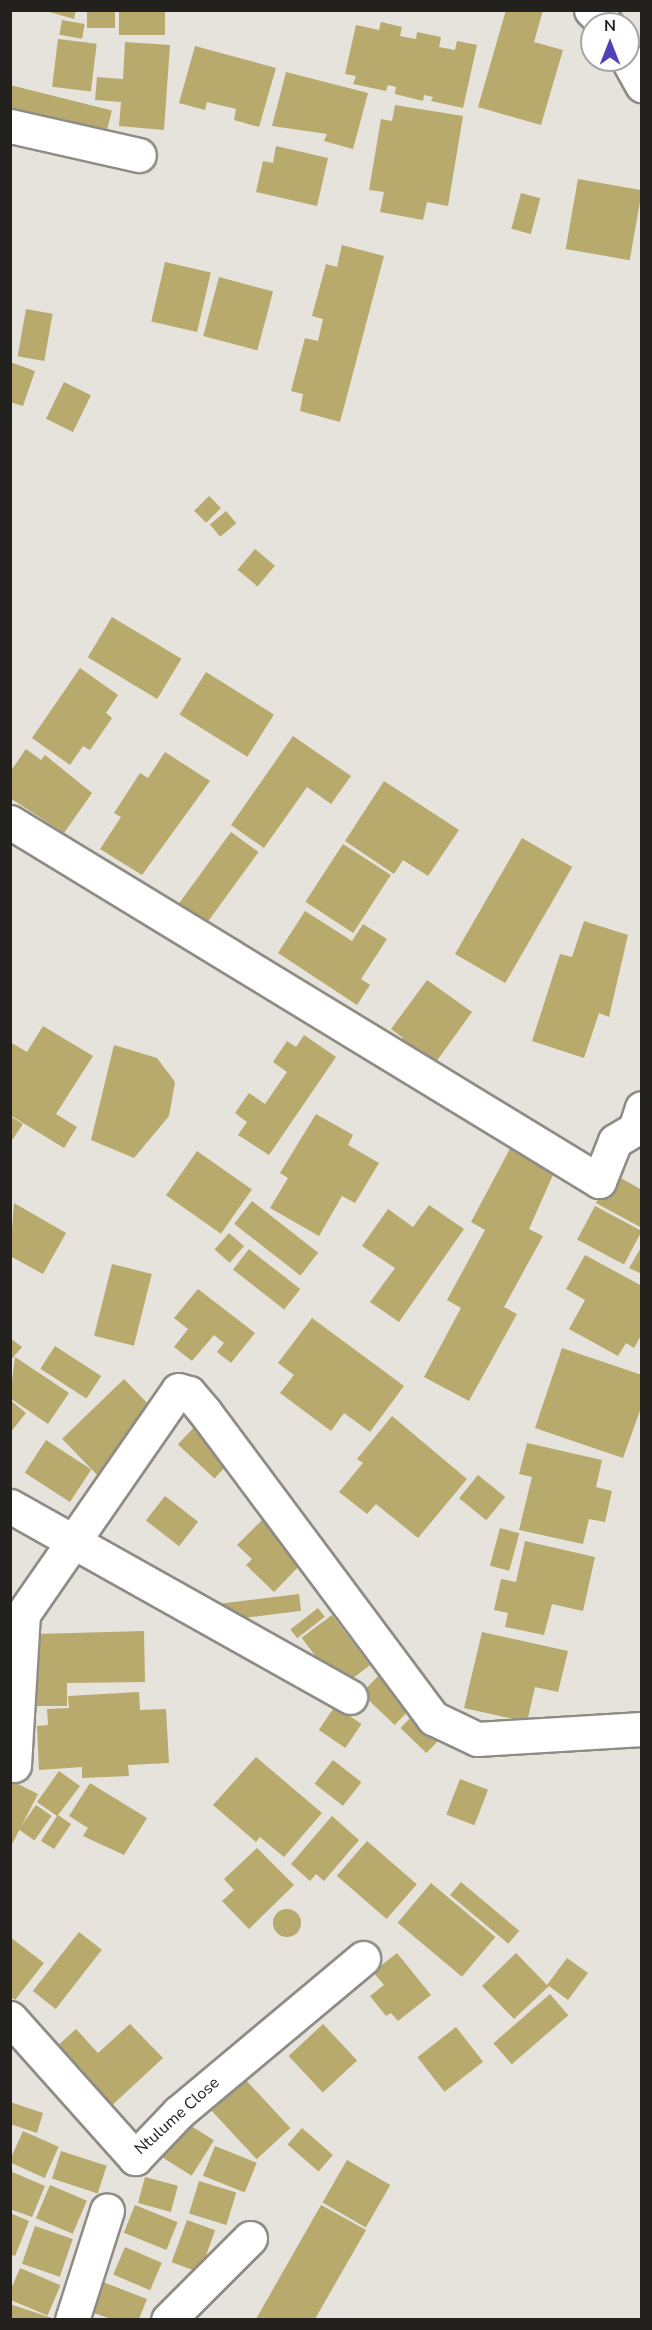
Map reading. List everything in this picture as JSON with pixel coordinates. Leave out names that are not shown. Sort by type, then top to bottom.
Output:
[{"type":"street","points":[[10,126],[139,155]]},
{"type":"street","points":[[10,822],[599,1181],[615,1141],[640,1122]]},
{"type":"street","points":[[14,1765],[23,1614],[171,1395],[178,1390],[189,1393],[433,1718],[477,1739],[642,1729]]},
{"type":"street","points":[[10,1506],[350,1696]]},
{"type":"street","name":"Ntulume Close","points":[[10,2018],[135,2158],[179,2112],[363,1958]]},
{"type":"street","points":[[72,2319],[107,2210]]},
{"type":"street","points":[[168,2319],[250,2238]]},
{"type":"building","points":[[43,10],[76,10],[74,19]]},
{"type":"building","points":[[87,10],[115,10],[115,28],[87,28]]},
{"type":"building","points":[[119,10],[165,10],[165,35],[119,35]]},
{"type":"building","points":[[506,10],[543,10],[534,42],[563,50],[541,125],[478,107]]},
{"type":"building","points":[[62,20],[85,24],[82,39],[59,35]]},
{"type":"building","points":[[381,22],[402,27],[400,36],[416,39],[417,32],[441,37],[439,47],[455,50],[457,41],[477,45],[463,108],[431,101],[433,97],[424,95],[423,101],[395,94],[396,87],[388,85],[386,91],[353,84],[356,76],[345,74],[356,25],[379,30]]},
{"type":"building","points":[[58,39],[97,44],[91,91],[52,87]]},
{"type":"building","points":[[125,42],[170,45],[164,130],[119,126],[121,102],[95,100],[97,77],[123,79]]},
{"type":"building","points":[[195,46],[276,68],[259,127],[234,120],[236,109],[207,102],[205,110],[179,103]]},
{"type":"building","points":[[286,72],[368,93],[353,149],[324,141],[327,134],[272,126]]},
{"type":"building","points":[[10,85],[112,110],[105,139],[10,115]]},
{"type":"building","points":[[395,105],[463,116],[448,206],[427,202],[423,220],[380,212],[384,192],[369,190],[381,119],[392,121]]},
{"type":"building","points":[[276,146],[328,158],[317,206],[256,192],[263,161],[273,163]]},
{"type":"building","points":[[578,179],[642,190],[630,260],[566,249]]},
{"type":"building","points":[[521,193],[540,198],[531,234],[511,229]]},
{"type":"building","points":[[342,245],[384,256],[340,422],[300,411],[303,394],[291,391],[305,338],[318,341],[323,319],[312,316],[326,264],[337,267]]},
{"type":"building","points":[[165,262],[211,273],[197,332],[151,321]]},
{"type":"building","points":[[219,277],[273,291],[257,350],[203,336]]},
{"type":"building","points":[[26,309],[53,314],[44,361],[18,356]]},
{"type":"building","points":[[10,362],[35,371],[23,406],[10,402]]},
{"type":"building","points":[[64,382],[91,395],[73,432],[46,419]]},
{"type":"building","points":[[209,496],[221,508],[206,523],[194,511]]},
{"type":"building","points":[[226,511],[236,523],[220,537],[210,524]]},
{"type":"building","points":[[255,549],[275,566],[258,586],[238,570]]},
{"type":"building","points":[[112,617],[181,659],[157,699],[88,657]]},
{"type":"building","points":[[80,668],[118,695],[106,713],[112,718],[90,750],[83,746],[70,765],[32,738]]},
{"type":"building","points":[[206,672],[274,714],[247,757],[180,714]]},
{"type":"building","points":[[293,736],[351,776],[331,804],[307,787],[264,848],[231,825]]},
{"type":"building","points":[[26,749],[41,760],[45,755],[92,793],[64,833],[10,798],[10,772]]},
{"type":"building","points":[[165,752],[210,781],[142,875],[100,849],[121,817],[114,813],[140,773],[148,778]]},
{"type":"building","points":[[384,781],[459,830],[428,876],[403,860],[394,874],[345,841]]},
{"type":"building","points":[[231,832],[259,852],[203,929],[175,909]]},
{"type":"building","points":[[522,838],[572,867],[505,983],[455,954]]},
{"type":"building","points":[[343,844],[391,875],[353,933],[305,902]]},
{"type":"building","points":[[305,911],[352,941],[363,924],[387,939],[361,979],[370,985],[357,1005],[278,953]]},
{"type":"building","points":[[584,921],[628,935],[609,1017],[599,1013],[584,1058],[532,1041],[560,954],[572,957]]},
{"type":"building","points":[[427,980],[472,1012],[436,1062],[423,1052],[414,1064],[394,1050],[403,1038],[391,1029]]},
{"type":"building","points":[[43,1026],[93,1056],[56,1114],[77,1127],[64,1148],[10,1115],[10,1042],[27,1052]]},
{"type":"building","points":[[304,1035],[336,1057],[269,1155],[238,1135],[247,1122],[235,1113],[249,1093],[265,1104],[287,1072],[273,1062],[287,1041],[296,1047]]},
{"type":"building","points":[[114,1045],[157,1058],[175,1082],[169,1116],[134,1158],[91,1140]]},
{"type":"building","points":[[316,1114],[353,1135],[348,1145],[379,1163],[355,1203],[342,1196],[319,1236],[270,1208],[288,1178],[280,1173]]},
{"type":"building","points":[[10,1116],[23,1124],[10,1143]]},
{"type":"building","points":[[512,1145],[556,1168],[529,1229],[543,1236],[504,1307],[517,1314],[469,1401],[424,1377],[461,1308],[447,1300],[485,1230],[471,1222]]},
{"type":"building","points":[[197,1151],[252,1189],[221,1234],[166,1195]]},
{"type":"building","points":[[612,1173],[642,1190],[642,1228],[596,1203]]},
{"type":"building","points":[[252,1201],[318,1253],[300,1276],[234,1224]]},
{"type":"building","points":[[14,1203],[66,1233],[43,1274],[10,1256]]},
{"type":"building","points":[[429,1205],[464,1229],[399,1322],[370,1302],[395,1268],[362,1246],[388,1209],[413,1227]]},
{"type":"building","points":[[595,1206],[642,1231],[624,1264],[577,1240]]},
{"type":"building","points":[[229,1233],[244,1246],[230,1263],[215,1250]]},
{"type":"building","points":[[642,1246],[642,1274],[629,1268]]},
{"type":"building","points":[[249,1249],[300,1289],[284,1310],[233,1269]]},
{"type":"building","points":[[585,1255],[642,1286],[642,1334],[634,1348],[626,1343],[618,1356],[569,1329],[585,1300],[566,1289]]},
{"type":"building","points":[[112,1264],[152,1274],[134,1346],[94,1336]]},
{"type":"building","points":[[198,1289],[255,1333],[231,1363],[217,1352],[224,1343],[214,1335],[192,1361],[174,1347],[188,1329],[174,1318]]},
{"type":"building","points":[[312,1318],[404,1386],[370,1432],[344,1413],[331,1431],[280,1393],[294,1375],[278,1363]]},
{"type":"building","points":[[10,1338],[22,1347],[10,1361]]},
{"type":"building","points":[[55,1346],[101,1376],[86,1399],[40,1369]]},
{"type":"building","points":[[562,1348],[642,1375],[642,1405],[623,1458],[535,1428]]},
{"type":"building","points":[[15,1357],[69,1393],[48,1424],[10,1398]]},
{"type":"building","points":[[124,1379],[159,1415],[97,1475],[62,1439]]},
{"type":"building","points":[[10,1400],[26,1413],[10,1433]]},
{"type":"building","points":[[392,1416],[467,1479],[418,1538],[376,1504],[367,1514],[339,1492],[363,1463],[357,1459]]},
{"type":"building","points":[[197,1424],[234,1458],[214,1479],[178,1444]]},
{"type":"building","points":[[46,1440],[91,1469],[70,1502],[25,1473]]},
{"type":"building","points":[[527,1443],[602,1460],[596,1487],[612,1491],[605,1522],[589,1519],[583,1544],[519,1530],[532,1477],[519,1474]]},
{"type":"building","points":[[478,1475],[505,1497],[486,1520],[459,1498]]},
{"type":"building","points":[[165,1496],[198,1522],[179,1546],[146,1520]]},
{"type":"building","points":[[263,1519],[306,1559],[274,1592],[246,1565],[252,1559],[237,1545]]},
{"type":"building","points":[[500,1528],[519,1533],[509,1571],[490,1566]]},
{"type":"building","points":[[525,1541],[595,1557],[583,1611],[552,1604],[544,1635],[505,1627],[508,1613],[494,1610],[501,1579],[516,1582]]},
{"type":"building","points":[[299,1594],[301,1611],[222,1621],[220,1604]]},
{"type":"building","points":[[318,1608],[325,1617],[297,1638],[290,1630]]},
{"type":"building","points":[[332,1615],[370,1665],[340,1688],[302,1638]]},
{"type":"building","points":[[144,1631],[145,1682],[67,1683],[67,1706],[37,1706],[36,1634]]},
{"type":"building","points":[[482,1632],[568,1651],[558,1692],[535,1687],[527,1722],[464,1708]]},
{"type":"building","points":[[381,1673],[414,1705],[395,1725],[362,1693]]},
{"type":"building","points":[[139,1692],[140,1710],[166,1709],[169,1763],[128,1765],[129,1776],[82,1778],[82,1767],[39,1770],[37,1726],[48,1725],[47,1709],[69,1708],[68,1696]]},
{"type":"building","points":[[335,1706],[362,1724],[345,1748],[319,1730]]},
{"type":"building","points":[[413,1715],[439,1740],[426,1753],[400,1728]]},
{"type":"building","points":[[256,1757],[322,1813],[284,1857],[260,1837],[256,1842],[213,1805]]},
{"type":"building","points":[[333,1760],[361,1782],[343,1806],[315,1784]]},
{"type":"building","points":[[59,1771],[80,1786],[58,1815],[71,1824],[54,1849],[41,1841],[57,1816],[37,1802]]},
{"type":"building","points":[[460,1779],[488,1790],[474,1825],[446,1814]]},
{"type":"building","points":[[10,1780],[38,1794],[10,1848]]},
{"type":"building","points":[[90,1783],[147,1818],[124,1855],[83,1836],[88,1828],[69,1816]]},
{"type":"building","points":[[36,1805],[52,1816],[34,1840],[19,1830]]},
{"type":"building","points":[[332,1816],[359,1840],[324,1881],[316,1874],[310,1881],[291,1864]]},
{"type":"building","points":[[367,1841],[417,1884],[387,1919],[337,1876]]},
{"type":"building","points":[[257,1848],[294,1885],[249,1929],[222,1901],[234,1890],[224,1879]]},
{"type":"building","points":[[461,1882],[519,1931],[508,1944],[450,1895]]},
{"type":"building","points":[[431,1883],[495,1937],[462,1977],[398,1923]]},
{"type":"building","points":[[287,1909],[297,1913],[301,1923],[297,1933],[287,1937],[277,1933],[273,1923],[277,1913]]},
{"type":"building","points":[[79,1932],[102,1950],[56,2009],[33,1991]]},
{"type":"building","points":[[10,1937],[44,1963],[15,2000],[10,1996]]},
{"type":"building","points":[[397,1953],[431,1995],[398,2021],[391,2013],[386,2016],[370,1996],[384,1985],[373,1972]]},
{"type":"building","points":[[516,1953],[547,1985],[567,1958],[588,1973],[568,2000],[549,1986],[514,2019],[482,1986]]},
{"type":"building","points":[[550,1994],[568,2015],[512,2064],[493,2043]]},
{"type":"building","points":[[130,2024],[163,2058],[108,2109],[53,2050],[76,2029],[98,2053]]},
{"type":"building","points":[[323,2024],[357,2061],[323,2093],[289,2056]]},
{"type":"building","points":[[456,2027],[483,2062],[444,2092],[417,2057]]},
{"type":"building","points":[[242,2076],[290,2128],[257,2159],[208,2107]]},
{"type":"building","points":[[10,2102],[43,2113],[37,2133],[10,2124]]},
{"type":"building","points":[[180,2119],[214,2140],[192,2176],[158,2155]]},
{"type":"building","points":[[302,2128],[333,2155],[319,2172],[288,2145]]},
{"type":"building","points":[[23,2131],[59,2147],[45,2178],[10,2162]]},
{"type":"building","points":[[215,2146],[257,2163],[245,2193],[203,2176]]},
{"type":"building","points":[[61,2151],[107,2166],[98,2193],[52,2179]]},
{"type":"building","points":[[347,2160],[390,2185],[366,2227],[323,2202]]},
{"type":"building","points":[[10,2171],[45,2186],[32,2217],[10,2209]]},
{"type":"building","points":[[145,2177],[178,2186],[171,2212],[138,2203]]},
{"type":"building","points":[[199,2181],[236,2192],[226,2225],[189,2214]]},
{"type":"building","points":[[50,2185],[87,2201],[73,2234],[36,2218]]},
{"type":"building","points":[[135,2205],[178,2222],[166,2250],[124,2233]]},
{"type":"building","points":[[321,2205],[366,2230],[315,2319],[256,2319]]},
{"type":"building","points":[[10,2213],[29,2221],[15,2256],[10,2254]]},
{"type":"building","points":[[187,2220],[215,2230],[200,2273],[172,2262]]},
{"type":"building","points":[[35,2226],[73,2239],[60,2277],[22,2264]]},
{"type":"building","points":[[125,2247],[162,2263],[150,2290],[113,2275]]},
{"type":"building","points":[[20,2268],[61,2285],[48,2316],[10,2300],[10,2292]]},
{"type":"building","points":[[103,2282],[147,2299],[139,2319],[111,2319],[91,2312]]},
{"type":"building","points":[[10,2304],[55,2319],[10,2319]]}]
